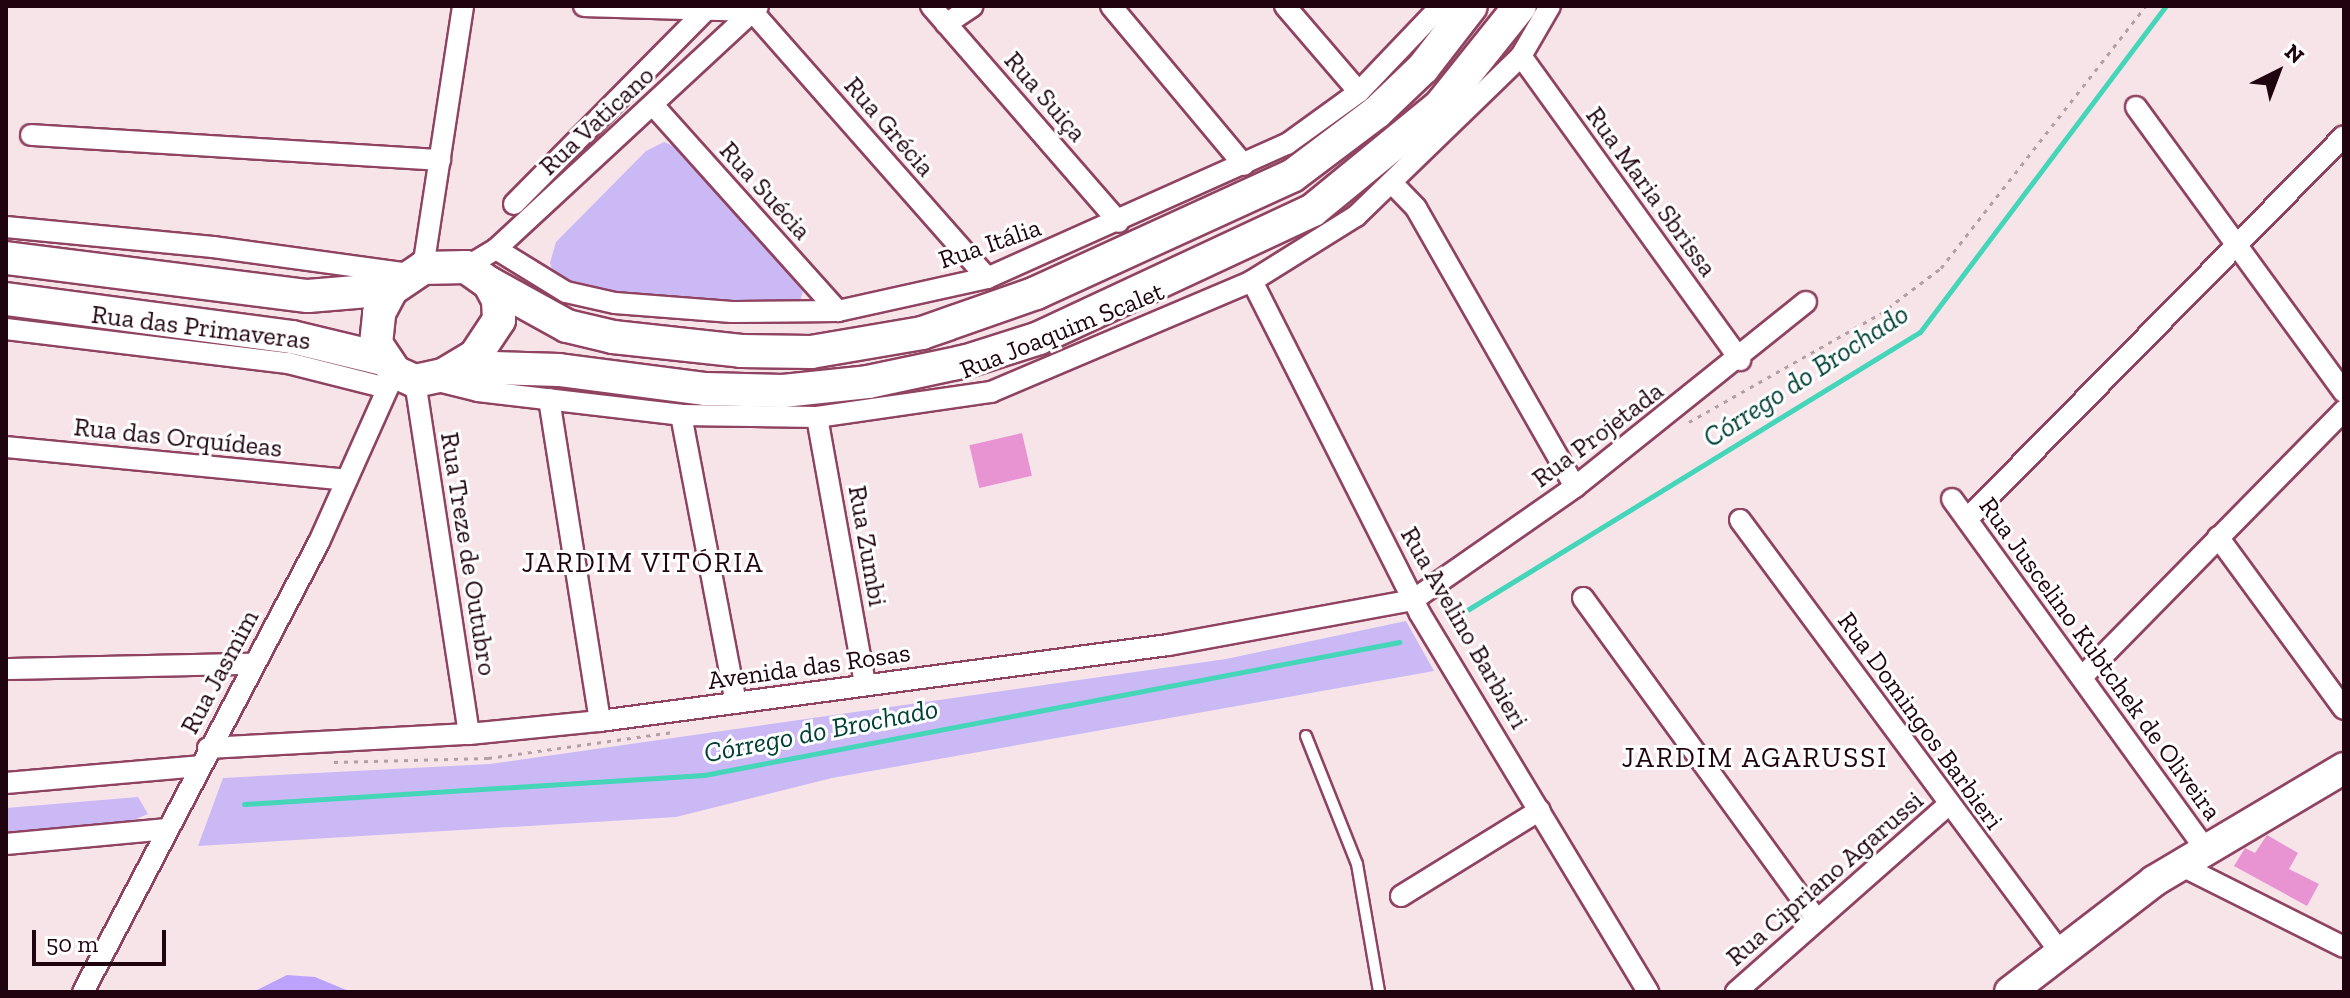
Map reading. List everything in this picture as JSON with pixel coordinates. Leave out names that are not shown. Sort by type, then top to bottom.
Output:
[{"type":"main road","points":[[6,258],[308,296],[408,277],[478,275],[567,326],[613,337],[741,351],[811,352],[922,333],[1036,293],[1292,176],[1377,112],[1423,68],[1471,6]]},
{"type":"main road","points":[[6,299],[292,337],[402,376],[460,367],[559,370],[706,389],[783,391],[868,382],[967,361],[1039,338],[1313,210],[1440,106],[1520,6]]},
{"type":"main road","points":[[460,367],[490,339],[499,320],[498,300],[478,275]]},
{"type":"main road","points":[[402,376],[376,325],[408,277]]},
{"type":"street","points":[[6,227],[213,247],[408,277],[440,160],[463,6]]},
{"type":"street","points":[[584,6],[705,11],[755,8]]},
{"type":"street","name":"Rua Suiça","points":[[931,6],[1119,222]]},
{"type":"street","points":[[946,24],[973,6]]},
{"type":"street","points":[[1111,6],[1244,165]]},
{"type":"street","points":[[1285,6],[1359,92]]},
{"type":"street","name":"Rua Itália","points":[[496,249],[566,292],[615,303],[732,312],[838,311],[987,278],[1119,222],[1287,144],[1359,92],[1441,6]]},
{"type":"street","name":"Rua Joaquim Scalet","points":[[402,376],[478,391],[681,415],[817,417],[991,392],[1252,281],[1356,216],[1393,184],[1521,56],[1550,6]]},
{"type":"street","name":"Rua Vaticano","points":[[478,275],[496,249],[755,8]]},
{"type":"street","name":"Rua Grécia","points":[[755,8],[987,278]]},
{"type":"street","points":[[514,204],[705,11]]},
{"type":"street","name":"Rua Maria Sbrissa","points":[[1521,56],[1740,360]]},
{"type":"street","name":"Rua Suécia","points":[[653,105],[838,311]]},
{"type":"street","points":[[2136,107],[2344,392]]},
{"type":"street","points":[[31,135],[440,160]]},
{"type":"street","points":[[1967,519],[2344,136]]},
{"type":"street","points":[[1393,184],[1416,208],[1575,487]]},
{"type":"street","name":"Rua Avelino Barbieri","points":[[1252,281],[1413,600],[1648,992]]},
{"type":"street","name":"Rua Projetada","points":[[1413,600],[1575,487],[1740,360],[1806,302]]},
{"type":"street","name":"Rua das Primaveras","points":[[6,329],[402,376]]},
{"type":"street","name":"Rua Jasmim","points":[[83,992],[402,376]]},
{"type":"street","name":"Rua Treze de Outubro","points":[[402,376],[469,734]]},
{"type":"street","points":[[549,399],[600,721]]},
{"type":"street","points":[[2083,676],[2344,410]]},
{"type":"street","points":[[681,415],[736,703]]},
{"type":"street","name":"Rua Zumbi","points":[[817,417],[865,685]]},
{"type":"street","name":"Rua das Orquídeas","points":[[6,447],[346,480]]},
{"type":"street","name":"Rua Juscelino Kubtchek de Oliveira","points":[[1952,499],[2206,850]]},
{"type":"street","name":"Rua Domingos Barbieri","points":[[1740,520],[1948,805],[2060,952]]},
{"type":"street","points":[[2218,537],[2344,709]]},
{"type":"street","points":[[1583,598],[1816,919]]},
{"type":"street","name":"Avenida das Rosas","points":[[6,783],[203,757],[600,721],[1168,645],[1413,600]]},
{"type":"street","points":[[6,669],[253,664]]},
{"type":"street","points":[[2013,991],[2060,952],[2180,865],[2344,768]]},
{"type":"street","name":"Rua Cipriano Agarussi","points":[[1736,992],[1948,805]]},
{"type":"street","points":[[1401,896],[1540,810]]},
{"type":"street","points":[[6,844],[167,829]]},
{"type":"street","points":[[2180,865],[2344,947]]},
{"type":"lane","points":[[1306,736],[1357,864],[1379,992]]},
{"type":"path","points":[[1684,426],[1880,314],[1941,268],[2146,6]]},
{"type":"path","points":[[320,762],[488,758],[675,732]]},
{"type":"shaded area","points":[[664,142],[678,148],[803,291],[799,305],[603,294],[555,278],[550,263],[556,242],[646,151]]},
{"type":"shaded area","points":[[1406,621],[1434,671],[832,778],[676,817],[198,846],[223,778],[490,764],[1226,659]]},
{"type":"shaded area","points":[[138,797],[148,814],[129,822],[6,834],[6,808]]},
{"type":"shaded area","points":[[287,975],[315,977],[351,992],[253,992]]},
{"type":"building","points":[[1022,433],[1032,476],[979,488],[969,445]]},
{"type":"building","points":[[2267,835],[2298,853],[2289,869],[2319,884],[2307,906],[2234,866],[2245,848],[2255,853]]},
{"type":"waterway","name":"Córrego do Brochado","points":[[1451,620],[1920,332],[2166,6]]},
{"type":"waterway","name":"Córrego do Brochado","points":[[244,804],[704,775],[1399,642]]},
{"type":"district","name":"JARDIM VITÓRIA","points":[[643,563]]},
{"type":"district","name":"JARDIM AGARUSSI","points":[[1755,758]]}]
